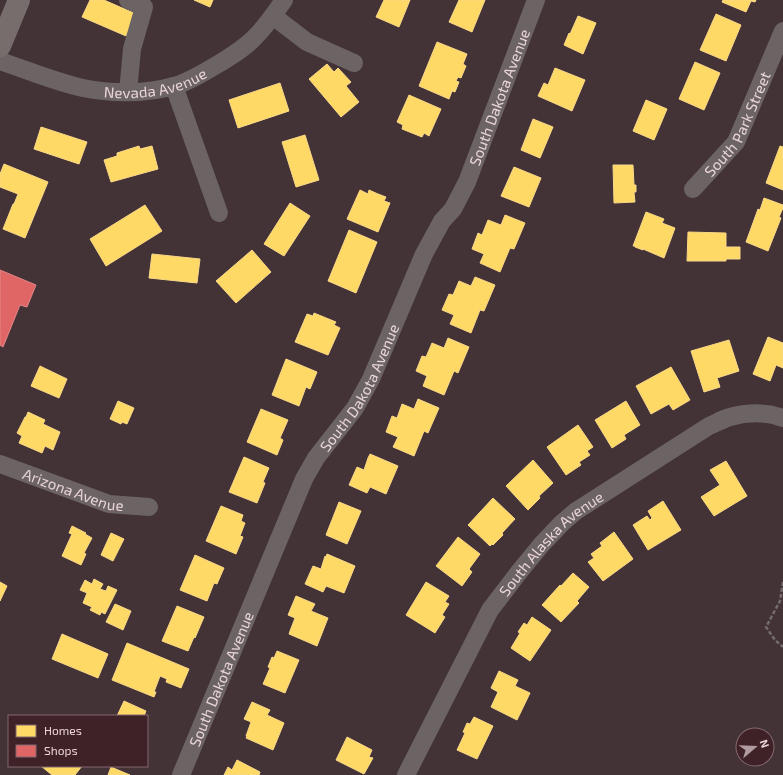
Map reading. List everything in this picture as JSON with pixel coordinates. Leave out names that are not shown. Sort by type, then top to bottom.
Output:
[{"type":"main road","points":[[0,46],[19,0]]},
{"type":"street","points":[[128,0],[144,7],[132,49],[128,92]]},
{"type":"street","name":"Nevada Avenue","points":[[0,60],[58,82],[84,88],[111,92],[144,92],[174,86],[200,74],[235,54],[256,37],[284,0]]},
{"type":"street","name":"South Dakota Avenue","points":[[181,775],[304,479],[316,458],[355,408],[371,379],[424,254],[442,221],[453,209],[467,182],[536,0]]},
{"type":"street","points":[[273,16],[307,42],[354,63]]},
{"type":"street","name":"South Park Street","points":[[693,190],[736,142],[783,31]]},
{"type":"street","points":[[174,86],[219,213]]},
{"type":"street","name":"South Alaska Avenue","points":[[406,775],[490,610],[542,544],[562,523],[576,511],[709,426],[729,417],[746,414],[763,414],[783,418]]},
{"type":"street","name":"Arizona Avenue","points":[[0,464],[109,504],[149,507]]},
{"type":"path","points":[[783,582],[780,601],[766,627],[775,640],[783,647]]},
{"type":"building: Homes","points":[[90,0],[104,0],[136,14],[126,36],[82,17]]},
{"type":"building: Homes","points":[[194,0],[213,0],[210,7]]},
{"type":"building: Homes","points":[[384,0],[410,0],[399,27],[376,17]]},
{"type":"building: Homes","points":[[459,0],[485,0],[472,32],[449,22]]},
{"type":"building: Homes","points":[[723,0],[756,0],[755,2],[751,1],[746,12],[722,2]]},
{"type":"building: Homes","points":[[716,14],[741,25],[726,61],[700,50]]},
{"type":"building: Homes","points":[[578,16],[596,23],[583,54],[564,45]]},
{"type":"building: Homes","points":[[437,42],[467,54],[463,64],[466,66],[461,78],[458,77],[456,81],[459,82],[455,92],[452,91],[449,99],[419,86]]},
{"type":"building: Homes","points":[[695,62],[720,73],[704,110],[679,99]]},
{"type":"building: Homes","points":[[327,64],[334,72],[338,68],[351,82],[346,86],[359,102],[341,117],[309,79]]},
{"type":"building: Homes","points":[[555,68],[585,80],[572,111],[538,96],[544,83],[548,85]]},
{"type":"building: Homes","points":[[280,83],[289,111],[238,128],[229,100]]},
{"type":"building: Homes","points":[[409,95],[441,109],[429,136],[424,133],[422,137],[402,129],[403,125],[397,122]]},
{"type":"building: Homes","points":[[646,100],[667,109],[654,140],[633,131]]},
{"type":"building: Homes","points":[[533,119],[553,127],[540,158],[521,150]]},
{"type":"building: Homes","points":[[41,127],[87,142],[79,164],[34,149]]},
{"type":"building: Homes","points":[[305,135],[319,180],[296,187],[282,142]]},
{"type":"building: Homes","points":[[139,146],[140,149],[152,146],[158,169],[111,182],[104,160],[117,156],[117,153]]},
{"type":"building: Homes","points":[[780,146],[783,147],[783,190],[766,183]]},
{"type":"building: Homes","points":[[4,164],[48,182],[25,238],[3,229],[18,194],[0,187],[0,174]]},
{"type":"building: Homes","points":[[613,165],[633,165],[634,185],[636,185],[636,192],[634,192],[635,202],[614,203]]},
{"type":"building: Homes","points":[[514,167],[541,178],[529,207],[501,196]]},
{"type":"building: Homes","points":[[360,190],[368,194],[369,190],[386,197],[384,201],[390,203],[378,232],[347,219]]},
{"type":"building: Homes","points":[[764,198],[783,205],[779,217],[781,218],[768,251],[746,242],[758,209],[760,210]]},
{"type":"building: Homes","points":[[290,203],[310,216],[284,256],[264,244]]},
{"type":"building: Homes","points":[[145,205],[162,231],[106,266],[90,239]]},
{"type":"building: Homes","points":[[646,212],[664,219],[662,223],[675,228],[664,258],[633,246]]},
{"type":"building: Homes","points":[[505,215],[525,223],[514,249],[510,248],[500,272],[480,263],[484,254],[472,249],[478,233],[482,235],[488,220],[501,225]]},
{"type":"building: Homes","points":[[349,230],[377,242],[356,293],[328,281]]},
{"type":"building: Homes","points":[[688,232],[726,233],[726,247],[740,247],[740,259],[726,259],[726,261],[687,261]]},
{"type":"building: Homes","points":[[252,250],[271,272],[236,303],[216,281]]},
{"type":"building: Homes","points":[[152,254],[200,259],[197,283],[149,278]]},
{"type":"building: Homes","points":[[475,277],[495,285],[484,311],[480,310],[471,333],[450,324],[454,315],[442,310],[449,294],[453,295],[459,281],[471,286]]},
{"type":"building: Homes","points":[[314,313],[336,322],[334,325],[340,328],[328,355],[295,342],[307,314],[313,316]]},
{"type":"building: Homes","points":[[768,337],[783,343],[783,368],[776,365],[770,381],[753,374]]},
{"type":"building: Homes","points":[[448,338],[469,347],[458,373],[454,371],[444,395],[423,386],[427,376],[416,371],[422,356],[426,357],[432,343],[444,348]]},
{"type":"building: Homes","points":[[729,340],[739,371],[717,378],[720,387],[704,392],[691,351]]},
{"type":"building: Homes","points":[[286,359],[317,372],[310,389],[306,387],[299,406],[272,395]]},
{"type":"building: Homes","points":[[40,366],[67,379],[59,398],[31,386]]},
{"type":"building: Homes","points":[[671,367],[690,400],[673,410],[669,404],[651,414],[636,386]]},
{"type":"building: Homes","points":[[418,399],[439,408],[428,433],[424,431],[414,456],[393,447],[398,437],[386,432],[392,416],[397,418],[402,404],[414,409]]},
{"type":"building: Homes","points":[[118,401],[134,408],[127,424],[122,422],[121,424],[110,419]]},
{"type":"building: Homes","points":[[626,401],[640,425],[624,435],[626,439],[612,448],[595,420]]},
{"type":"building: Homes","points":[[261,409],[288,420],[280,438],[283,440],[277,455],[247,442]]},
{"type":"building: Homes","points":[[28,412],[45,420],[43,424],[60,432],[53,450],[45,446],[42,453],[19,443],[22,436],[17,433]]},
{"type":"building: Homes","points":[[578,425],[593,447],[587,451],[590,455],[579,462],[581,465],[566,475],[547,447]]},
{"type":"building: Homes","points":[[370,454],[398,466],[386,494],[370,487],[367,493],[349,485],[357,467],[364,470]]},
{"type":"building: Homes","points":[[244,457],[269,468],[257,503],[229,492]]},
{"type":"building: Homes","points":[[533,460],[553,483],[539,496],[540,498],[528,510],[506,486]]},
{"type":"building: Homes","points":[[726,461],[747,496],[714,516],[701,497],[720,485],[710,470]]},
{"type":"building: Homes","points":[[493,498],[515,519],[502,533],[503,535],[490,546],[468,525]]},
{"type":"building: Homes","points":[[663,501],[681,530],[648,550],[633,525],[647,516],[650,520],[652,518],[648,511]]},
{"type":"building: Homes","points":[[339,502],[361,511],[347,544],[326,535]]},
{"type":"building: Homes","points":[[221,506],[243,515],[241,521],[245,523],[240,536],[243,537],[236,554],[206,541]]},
{"type":"building: Homes","points":[[72,526],[86,533],[85,534],[92,538],[84,553],[86,554],[81,565],[62,556],[72,534],[69,533]]},
{"type":"building: Homes","points":[[614,532],[633,559],[603,581],[588,562],[594,558],[591,554],[602,546],[600,543]]},
{"type":"building: Homes","points":[[111,533],[124,539],[113,561],[101,555]]},
{"type":"building: Homes","points":[[458,537],[480,554],[469,569],[472,572],[462,586],[436,566]]},
{"type":"building: Homes","points":[[327,554],[355,566],[344,593],[326,586],[323,592],[305,584],[313,566],[321,569]]},
{"type":"building: Homes","points":[[195,555],[224,568],[217,584],[214,583],[207,601],[180,590]]},
{"type":"building: Homes","points":[[573,573],[589,587],[577,601],[579,603],[561,622],[542,605]]},
{"type":"building: Homes","points":[[94,579],[103,584],[100,589],[106,591],[108,586],[117,590],[105,614],[101,612],[100,615],[90,610],[92,607],[83,603],[87,593],[80,590],[85,580],[92,584]]},
{"type":"building: Homes","points":[[0,582],[7,586],[0,601]]},
{"type":"building: Homes","points":[[426,582],[449,596],[445,602],[449,604],[442,615],[445,617],[435,633],[406,615]]},
{"type":"building: Homes","points":[[296,596],[315,604],[311,611],[328,618],[317,646],[289,634],[295,618],[288,615]]},
{"type":"building: Homes","points":[[115,604],[131,611],[123,630],[106,622]]},
{"type":"building: Homes","points":[[177,606],[204,617],[188,651],[162,641]]},
{"type":"building: Homes","points":[[532,617],[551,630],[530,661],[511,648],[524,623],[527,625]]},
{"type":"building: Homes","points":[[62,634],[108,654],[98,678],[52,659]]},
{"type":"building: Homes","points":[[127,643],[189,669],[181,688],[166,682],[167,679],[160,676],[154,692],[156,692],[154,697],[112,680]]},
{"type":"building: Homes","points":[[277,651],[299,660],[285,693],[263,684],[270,668],[268,667],[272,657],[274,658]]},
{"type":"building: Homes","points":[[499,671],[518,680],[515,686],[530,693],[517,720],[491,707],[498,692],[491,688]]},
{"type":"building: Homes","points":[[124,701],[146,711],[144,715],[117,715]]},
{"type":"building: Homes","points":[[252,702],[270,710],[267,715],[284,723],[273,750],[246,738],[251,722],[244,719]]},
{"type":"building: Homes","points":[[474,717],[493,726],[477,759],[457,750],[465,733],[463,732],[467,723],[470,724]]},
{"type":"building: Homes","points":[[347,737],[372,750],[369,757],[373,758],[364,774],[336,760]]},
{"type":"building: Homes","points":[[237,760],[260,772],[259,775],[224,775],[228,767],[232,770]]},
{"type":"building: Homes","points":[[42,767],[81,767],[75,775],[52,775]]},
{"type":"building: Homes","points":[[111,767],[130,775],[108,775]]},
{"type":"building: Shops","points":[[0,270],[36,285],[27,307],[20,305],[3,347],[0,345]]}]
